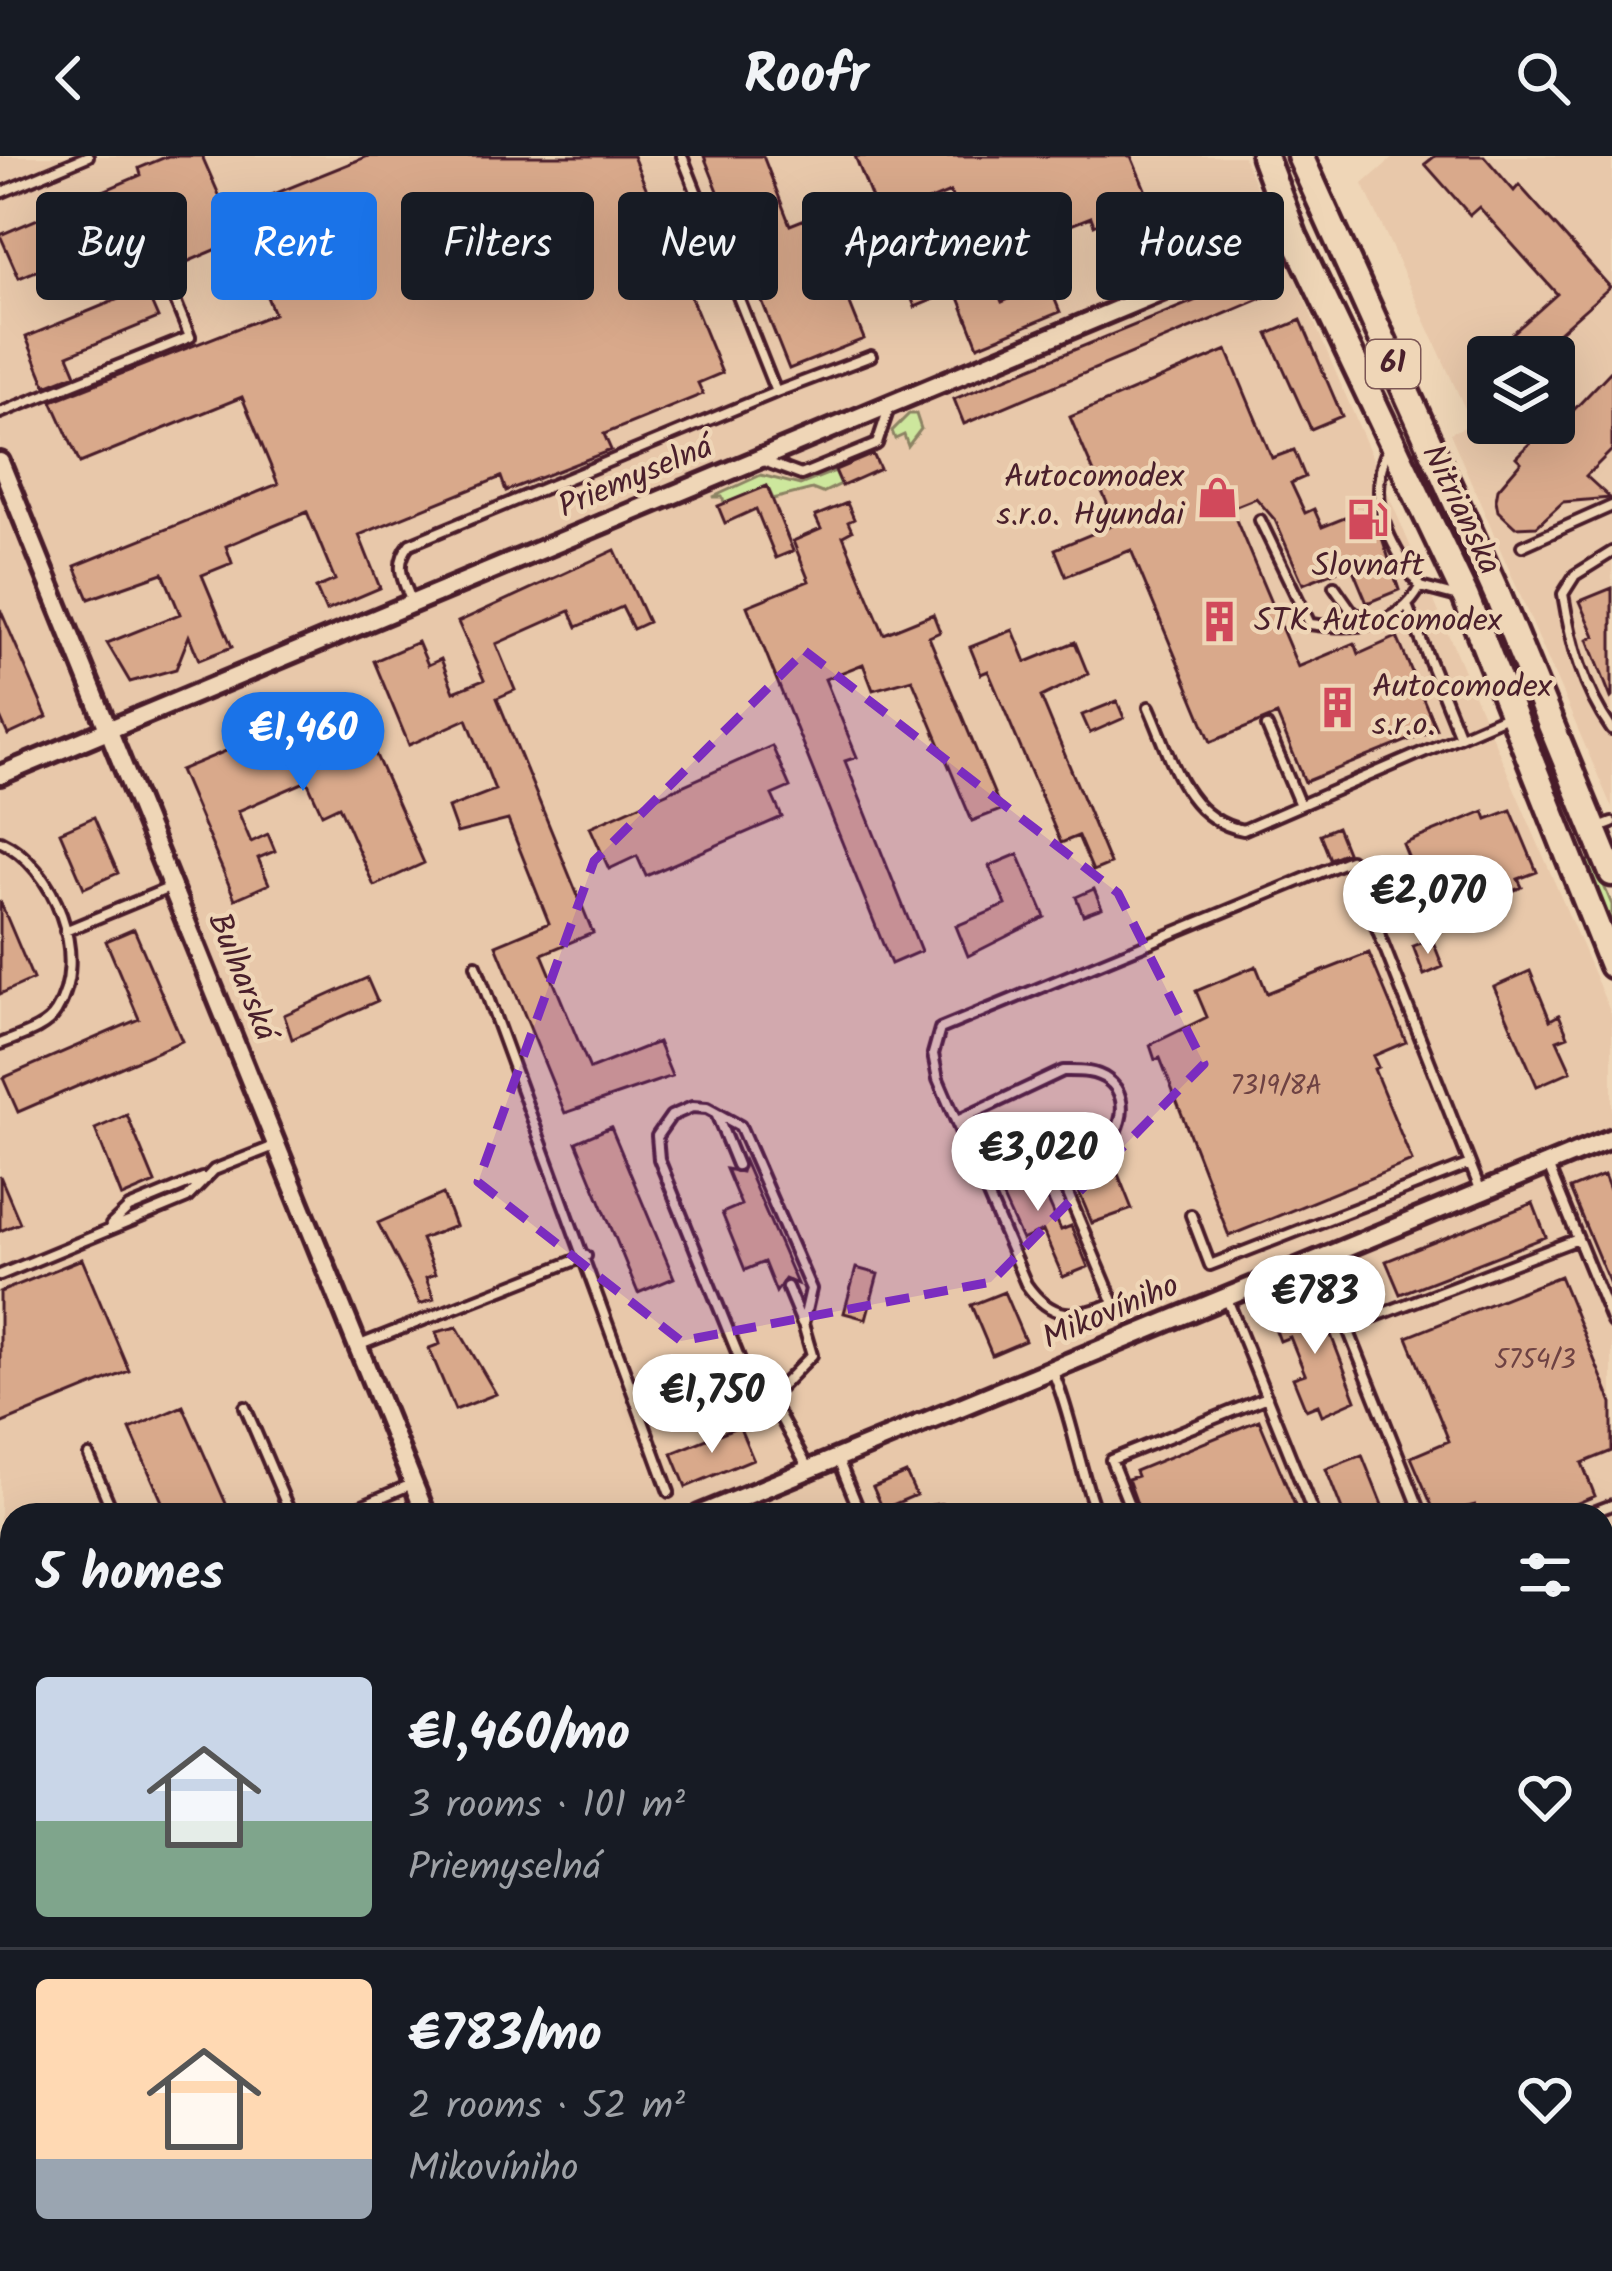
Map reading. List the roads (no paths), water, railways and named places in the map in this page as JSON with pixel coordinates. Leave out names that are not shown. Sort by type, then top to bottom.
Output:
[{"type":"main road","points":[[1264,156],[1287,172],[1310,161]]},
{"type":"main road","name":"Nitrianska","points":[[1264,156],[1294,236],[1466,598],[1612,965]]},
{"type":"main road","points":[[1294,236],[1310,161]]},
{"type":"main road","name":"Nitrianska","points":[[1310,161],[1336,239],[1603,826],[1612,872]]},
{"type":"main road","points":[[1294,236],[1306,232],[1336,239]]},
{"type":"street","name":"Priemyselná","points":[[0,775],[1294,236]]},
{"type":"street","name":"Bulharská","points":[[0,462],[421,1503]]},
{"type":"street","name":"Mikovíniho","points":[[728,1503],[1480,1191],[1610,1143]]},
{"type":"lane","points":[[0,194],[88,156]]},
{"type":"lane","points":[[682,156],[776,392]]},
{"type":"lane","points":[[0,413],[190,337],[175,300]]},
{"type":"lane","points":[[412,603],[399,571],[400,556],[410,544],[871,356]]},
{"type":"lane","points":[[760,459],[801,475],[877,444],[890,405]]},
{"type":"lane","points":[[1390,443],[1376,502],[1397,554],[1420,586],[1466,598]]},
{"type":"lane","points":[[1522,546],[1612,506]]},
{"type":"lane","points":[[1260,520],[1310,624],[1342,628],[1378,623],[1408,608],[1420,586]]},
{"type":"lane","points":[[1612,552],[1575,574],[1563,594],[1571,643],[1597,708],[1612,730]]},
{"type":"lane","points":[[1334,586],[1353,613],[1378,623]]},
{"type":"lane","points":[[1408,608],[1459,734]]},
{"type":"lane","points":[[1149,707],[1189,798],[1218,825],[1243,830],[1511,714]]},
{"type":"lane","points":[[1267,727],[1299,803]]},
{"type":"lane","points":[[0,841],[22,851],[46,878],[65,931],[63,996],[55,1014],[40,1027],[0,1044]]},
{"type":"lane","points":[[1062,1158],[1061,1177],[1114,1304],[1083,1316],[1058,1315],[1040,1304],[1026,1284],[938,1079],[933,1054],[940,1029],[1350,860],[1480,1191]]},
{"type":"lane","points":[[65,931],[172,886]]},
{"type":"lane","points":[[476,964],[669,1492]]},
{"type":"lane","points":[[1063,1071],[1088,1072],[1109,1080],[1120,1098],[1120,1122],[1110,1144],[1089,1156],[1062,1158],[1001,1125],[959,1120],[1063,1071]]},
{"type":"lane","points":[[802,1324],[811,1289],[740,1126],[692,1107],[671,1116],[657,1136],[658,1159],[747,1377],[808,1470]]},
{"type":"lane","points":[[715,1113],[736,1165]]},
{"type":"lane","points":[[0,1275],[187,1198],[204,1178],[277,1145]]},
{"type":"lane","points":[[1191,1215],[1210,1265],[1470,1164]]},
{"type":"lane","points":[[1547,1165],[1612,1322]]},
{"type":"lane","points":[[1347,1327],[1578,1239]]},
{"type":"lane","points":[[358,1346],[586,1256]]},
{"type":"lane","points":[[1320,1258],[1418,1503]]},
{"type":"lane","points":[[767,1401],[812,1355],[788,1287]]},
{"type":"lane","points":[[1226,1297],[1309,1503]]},
{"type":"lane","points":[[1052,1370],[1072,1419],[1074,1454],[1092,1503]]},
{"type":"lane","points":[[1128,1503],[1111,1460],[1267,1397]]},
{"type":"lane","points":[[245,1407],[286,1503]]},
{"type":"lane","points":[[89,1456],[109,1503]]},
{"type":"lane","points":[[837,1458],[856,1503]]},
{"type":"lane","points":[[367,1503],[414,1484]]},
{"type":"place","name":"Autocomodex s.r.o. Hyundai","points":[[1218,497]]},
{"type":"place","name":"Slovnaft","points":[[1368,519]]},
{"type":"place","name":"STK Autocomodex","points":[[1220,622]]},
{"type":"place","name":"Autocomodex s.r.o.","points":[[1338,707]]}]
